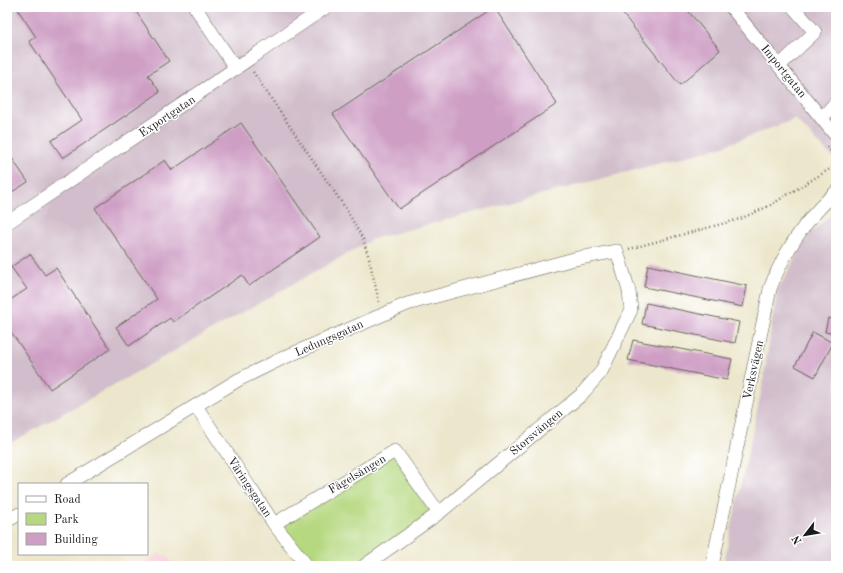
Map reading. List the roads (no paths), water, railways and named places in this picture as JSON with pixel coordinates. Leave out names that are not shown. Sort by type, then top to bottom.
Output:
[{"type":"street","points":[[196,7],[241,65]]},
{"type":"street","name":"Exportgatan","points":[[7,223],[326,7]]},
{"type":"street","name":"Importgatan","points":[[731,7],[780,65],[836,136]]},
{"type":"street","points":[[780,65],[815,32],[793,7]]},
{"type":"street","points":[[822,118],[836,102]]},
{"type":"street","name":"Verksvägen","points":[[712,566],[770,289],[777,270],[802,228],[836,192]]},
{"type":"street","name":"Ledungsgatan","points":[[68,483],[238,380],[283,358],[382,314],[415,302],[574,260],[616,251]]},
{"type":"street","name":"Storsvängen","points":[[364,566],[439,513],[581,394],[601,372],[631,310],[629,291],[616,251]]},
{"type":"street","name":"Väringsgatan","points":[[196,406],[274,524],[307,566]]},
{"type":"street","name":"Fågelsången","points":[[274,524],[395,451],[439,513]]},
{"type":"street","points":[[7,521],[18,515]]}]
